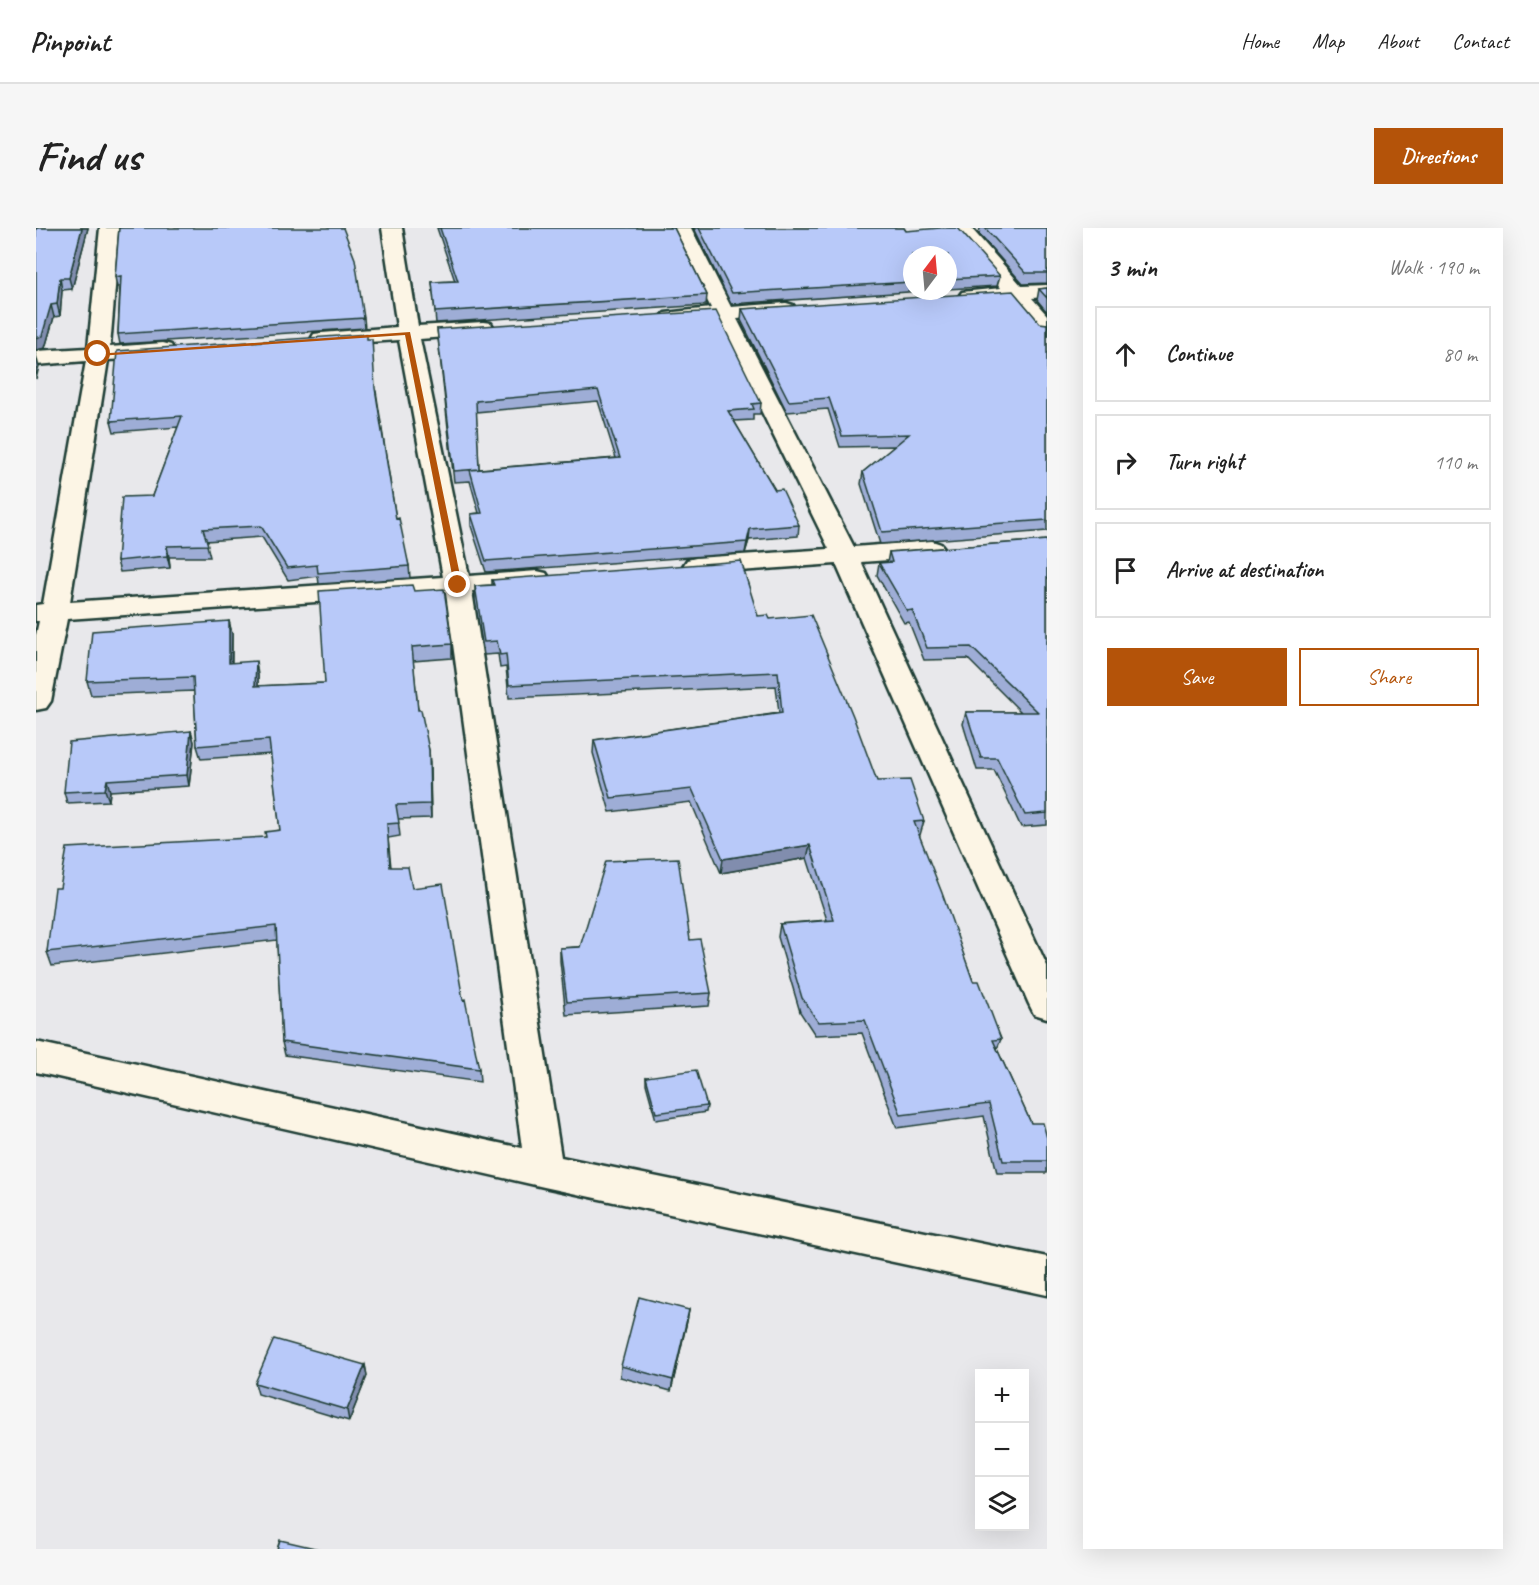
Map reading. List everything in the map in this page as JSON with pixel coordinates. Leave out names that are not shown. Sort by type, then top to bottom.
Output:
[{"type":"street","points":[[36,701],[45,612],[98,354],[110,228]]},
{"type":"street","points":[[392,228],[408,333],[458,585],[544,1170]]},
{"type":"street","points":[[681,228],[845,555],[1047,1004]]},
{"type":"street","points":[[961,228],[1047,328]]},
{"type":"street","points":[[957,297],[1047,291]]},
{"type":"street","points":[[653,318],[805,308]]},
{"type":"street","points":[[301,340],[501,327]]},
{"type":"street","points":[[36,358],[181,349]]},
{"type":"street","points":[[669,568],[952,548]]},
{"type":"street","points":[[45,612],[563,577]]},
{"type":"street","points":[[36,1057],[544,1170],[1047,1276]]},
{"type":"building","points":[[36,228],[82,228],[69,278],[60,278],[57,304],[51,305],[42,336],[36,338]]},
{"type":"building","points":[[119,228],[343,228],[355,259],[364,318],[118,334],[121,276],[115,277]]},
{"type":"building","points":[[440,228],[674,228],[707,295],[435,312],[432,282],[458,281]]},
{"type":"building","points":[[699,228],[904,228],[906,231],[958,228],[1000,276],[957,278],[957,246],[903,246],[903,283],[732,293]]},
{"type":"building","points":[[985,228],[1047,228],[1047,273],[1026,273]]},
{"type":"building","points":[[1047,288],[1047,298],[1039,289]]},
{"type":"building","points":[[1013,291],[1040,323],[1047,324],[1047,520],[882,532],[863,472],[909,434],[842,436],[829,398],[789,401],[742,309],[903,298],[957,300],[957,295]]},
{"type":"building","points":[[716,311],[761,403],[752,404],[754,409],[728,411],[775,490],[782,489],[799,525],[750,529],[747,542],[486,561],[471,514],[482,513],[470,470],[620,458],[598,390],[476,401],[479,469],[454,471],[437,329]]},
{"type":"building","points":[[367,334],[367,339],[372,339],[375,388],[396,519],[399,518],[409,566],[318,573],[317,565],[287,568],[261,526],[203,529],[208,545],[167,546],[167,556],[117,561],[122,497],[152,496],[182,416],[111,421],[117,351]]},
{"type":"building","points":[[1047,540],[1047,813],[1025,815],[997,758],[981,758],[966,712],[1038,712],[971,647],[927,648],[912,610],[907,611],[879,563],[892,562],[889,552]]},
{"type":"building","points":[[741,561],[758,616],[768,615],[770,619],[811,615],[877,781],[910,780],[924,821],[914,822],[973,981],[979,981],[1001,1039],[993,1040],[1031,1123],[1043,1123],[1047,1138],[1047,1161],[1003,1161],[989,1104],[901,1115],[865,1020],[818,1022],[802,998],[780,924],[834,920],[810,845],[723,859],[692,789],[611,798],[594,740],[782,713],[778,672],[509,685],[506,654],[500,655],[497,641],[484,642],[475,586],[494,585],[492,580]]},
{"type":"building","points":[[412,585],[414,591],[444,589],[452,644],[412,647],[418,710],[421,710],[429,750],[430,804],[396,805],[399,823],[387,824],[390,867],[408,867],[412,888],[443,884],[463,1000],[465,999],[479,1069],[282,1042],[276,926],[47,952],[55,888],[60,888],[67,848],[266,837],[265,832],[280,830],[269,740],[197,746],[193,677],[87,681],[92,631],[229,621],[229,663],[256,661],[255,686],[325,683],[319,591]]},
{"type":"building","points":[[191,731],[187,775],[107,780],[105,790],[64,792],[69,742]]},
{"type":"building","points":[[678,858],[690,940],[700,939],[711,993],[567,1002],[560,948],[580,947],[606,861]]},
{"type":"building","points":[[696,1070],[707,1106],[656,1113],[646,1077]]},
{"type":"building","points":[[639,1297],[689,1310],[673,1380],[621,1366]]},
{"type":"building","points":[[274,1339],[365,1365],[347,1410],[255,1383]]},
{"type":"building","points":[[280,1540],[319,1549],[277,1549]]},
{"type":"route","points":[[98,354],[408,333],[458,585]]}]
